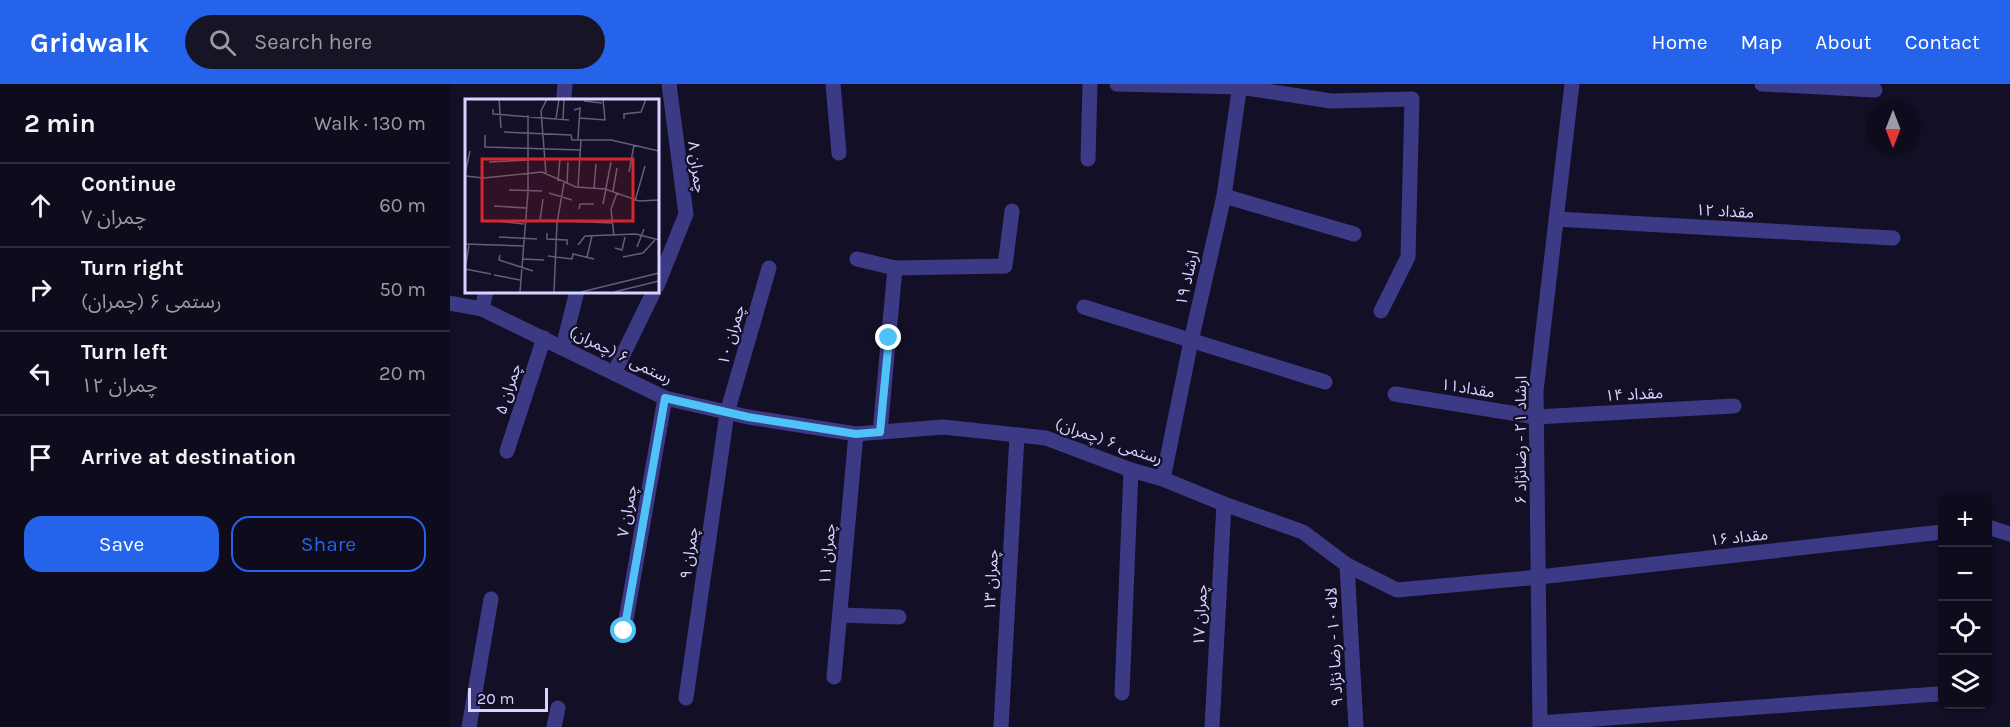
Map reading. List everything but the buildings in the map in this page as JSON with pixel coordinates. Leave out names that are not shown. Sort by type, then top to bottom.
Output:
[{"type":"street","name":"چمران ۸","points":[[658,284],[686,214],[669,84]]},
{"type":"street","points":[[833,84],[839,153]]},
{"type":"street","points":[[1088,159],[1090,84]]},
{"type":"street","points":[[1117,84],[1240,86],[1331,101],[1412,99],[1408,257],[1381,311]]},
{"type":"street","name":"ارشاد ۲۱ - رضانژاد ۶","points":[[1540,725],[1536,391],[1572,84]]},
{"type":"street","points":[[1761,84],[1875,90]]},
{"type":"street","name":"ارشاد ۱۹","points":[[1163,479],[1224,196],[1240,86]]},
{"type":"street","points":[[1224,196],[1354,234]]},
{"type":"street","points":[[857,259],[896,268],[1005,266],[1012,211]]},
{"type":"street","name":"مقداد ۱۲","points":[[1556,219],[1893,238]]},
{"type":"street","name":"چمران ۱۰","points":[[727,413],[769,268]]},
{"type":"street","points":[[880,432],[896,268]]},
{"type":"street","points":[[482,309],[486,292]]},
{"type":"street","points":[[563,347],[576,292]]},
{"type":"street","points":[[614,373],[654,292]]},
{"type":"street","name":"رستمی ۶ (چمران)","points":[[450,303],[482,309],[665,398],[727,413],[856,434],[943,427],[1046,438],[1303,532],[1347,566],[1396,590],[1539,578]]},
{"type":"street","points":[[1084,307],[1325,382]]},
{"type":"street","name":"چمران ۵","points":[[507,451],[544,338]]},
{"type":"street","name":"مقداد۱۱","points":[[1395,394],[1536,417]]},
{"type":"street","name":"چمران ۷","points":[[624,631],[665,398]]},
{"type":"street","name":"مقداد ۱۴","points":[[1536,417],[1734,406]]},
{"type":"street","name":"چمران ۹","points":[[686,698],[727,413]]},
{"type":"street","name":"چمران ۱۱","points":[[834,677],[856,434]]},
{"type":"street","name":"چمران ۱۳","points":[[1001,727],[1017,435]]},
{"type":"street","points":[[1122,693],[1131,470]]},
{"type":"street","name":"چمران ۱۷","points":[[1212,727],[1224,504]]},
{"type":"street","points":[[1992,528],[2010,534]]},
{"type":"street","name":"مقداد ۱۶","points":[[1539,578],[1938,532]]},
{"type":"street","name":"لاله ۱۰ - رضا نژاد ۹","points":[[1347,566],[1356,727]]},
{"type":"street","points":[[469,727],[491,599]]},
{"type":"street","points":[[840,615],[899,617]]},
{"type":"street","points":[[1540,725],[1937,694]]},
{"type":"street","points":[[554,727],[558,708]]},
{"type":"route","points":[[624,631],[665,398],[748,417],[856,434],[880,432],[889,338]]}]
